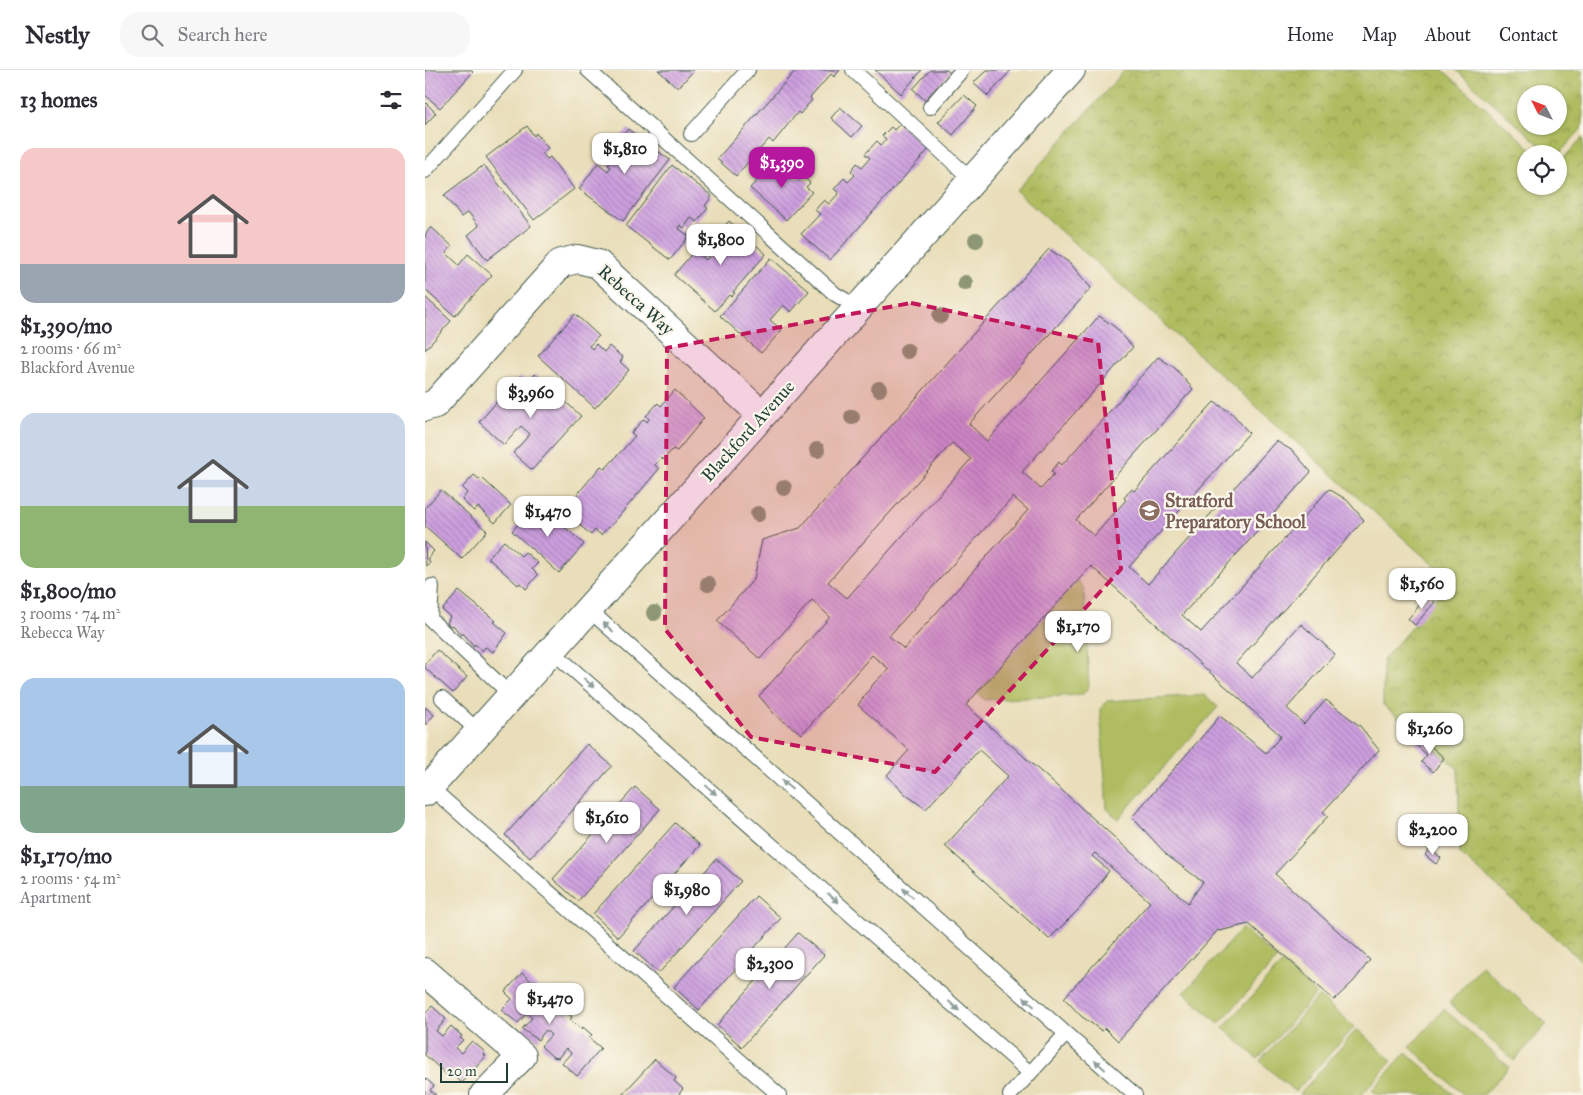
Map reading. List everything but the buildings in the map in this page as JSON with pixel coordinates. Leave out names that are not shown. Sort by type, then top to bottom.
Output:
[{"type":"street","name":"Blackford Avenue","points":[[427,790],[857,307],[1071,70]]},
{"type":"street","name":"Rebecca Way","points":[[425,407],[435,404],[561,263],[579,259],[598,264],[762,414]]},
{"type":"street","points":[[425,972],[522,1056],[484,1095]]},
{"type":"lane","points":[[425,171],[515,70]]},
{"type":"lane","points":[[588,70],[835,294],[857,307]]},
{"type":"lane","points":[[691,134],[749,70]]},
{"type":"lane","points":[[853,70],[972,180]]},
{"type":"lane","points":[[930,107],[963,70]]},
{"type":"lane","points":[[432,586],[431,619],[512,696]]},
{"type":"lane","points":[[589,610],[1135,1095]]},
{"type":"lane","points":[[552,651],[1030,1073]]},
{"type":"lane","points":[[442,698],[479,732]]},
{"type":"lane","points":[[427,790],[779,1095]]},
{"type":"lane","points":[[1010,1095],[1066,1034]]},
{"type":"highlighted area","points":[[911,303],[1098,342],[1121,569],[935,772],[751,737],[665,629],[667,348]]},
{"type":"green space","points":[[1125,70],[1443,70],[1527,145],[1517,145],[1517,195],[1567,195],[1567,154],[1583,137],[1583,962],[1460,854],[1458,769],[1383,705],[1383,660],[1451,581],[1016,191]]},
{"type":"green space","points":[[1456,70],[1583,70],[1583,127],[1567,145],[1540,145],[1529,135],[1567,135],[1567,85],[1517,85],[1517,125]]},
{"type":"green space","points":[[1077,581],[1084,588],[1089,687],[1082,695],[984,700],[977,693]]},
{"type":"green space","points":[[1205,695],[1218,707],[1118,819],[1107,809],[1100,709],[1107,701]]},
{"type":"green space","points":[[1242,928],[1277,959],[1219,1024],[1184,993]]},
{"type":"green space","points":[[1282,963],[1316,994],[1258,1059],[1223,1028]]},
{"type":"green space","points":[[1482,966],[1547,1024],[1514,1061],[1449,1003]]},
{"type":"green space","points":[[1319,996],[1354,1027],[1295,1092],[1260,1061]]},
{"type":"green space","points":[[1444,1009],[1509,1067],[1484,1095],[1464,1095],[1410,1047]]},
{"type":"green space","points":[[1357,1029],[1392,1061],[1361,1095],[1299,1095]]},
{"type":"green space","points":[[1406,1052],[1454,1095],[1378,1095],[1372,1090]]},
{"type":"place","name":"Stratford Preparatory School","points":[[1149,511]]}]
